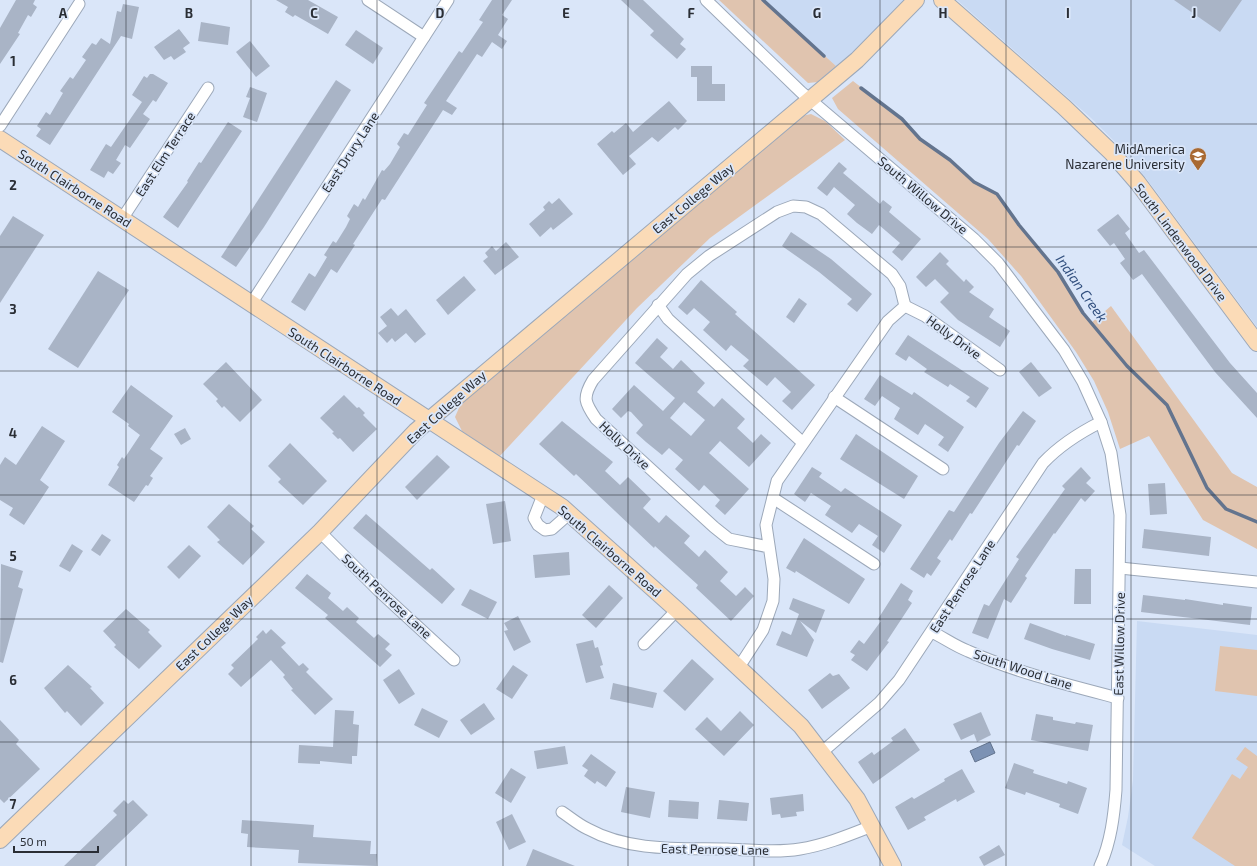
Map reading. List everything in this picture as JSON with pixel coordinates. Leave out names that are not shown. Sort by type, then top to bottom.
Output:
[{"type":"street","points":[[368,0],[424,37]]},
{"type":"street","name":"East Drury Lane","points":[[251,304],[448,0]]},
{"type":"street","name":"South Willow Drive","points":[[706,0],[810,99],[974,239],[998,263],[1064,350],[1084,382],[1101,422]]},
{"type":"street","name":"East College Way","points":[[0,840],[320,532],[429,420],[876,43],[916,0]]},
{"type":"street","name":"South Lindenwood Drive","points":[[942,0],[1064,107],[1122,164],[1257,343]]},
{"type":"street","points":[[0,126],[79,4]]},
{"type":"street","name":"East Elm Terrace","points":[[122,219],[208,88]]},
{"type":"street","name":"South Clairborne Road","points":[[0,139],[429,420],[569,514],[677,610],[801,726],[857,800],[893,866]]},
{"type":"street","name":"Holly Drive","points":[[769,547],[729,539],[596,419],[586,404],[586,391],[593,380],[687,274],[709,256],[777,212],[793,206],[806,207],[822,214],[892,274],[900,286],[905,306],[925,316],[1000,370]]},
{"type":"street","points":[[658,305],[668,319],[802,442]]},
{"type":"street","points":[[739,667],[763,630],[770,612],[774,579],[766,525],[777,481],[802,442],[888,321],[905,306]]},
{"type":"street","points":[[834,397],[943,469]]},
{"type":"street","name":"East Willow Drive","points":[[1100,866],[1106,850],[1114,814],[1120,568],[1120,515],[1116,479],[1111,453],[1101,422]]},
{"type":"street","name":"East Penrose Lane","points":[[822,752],[879,703],[900,680],[1043,463],[1056,449],[1074,436],[1101,422]]},
{"type":"street","points":[[543,496],[534,518],[538,525],[545,530],[552,529],[569,514]]},
{"type":"street","points":[[772,498],[874,564]]},
{"type":"street","name":"South Penrose Lane","points":[[320,532],[379,591],[454,660]]},
{"type":"street","points":[[1120,568],[1257,582]]},
{"type":"street","points":[[644,644],[677,610]]},
{"type":"street","name":"South Wood Lane","points":[[932,632],[967,651],[1058,682],[1118,698]]},
{"type":"street","name":"East Penrose Lane","points":[[562,812],[587,829],[598,834],[629,844],[653,847],[760,850],[798,849],[826,843],[872,826]]},
{"type":"shaded area","points":[[719,0],[763,0],[836,66],[818,82],[808,83]]},
{"type":"shaded area","points":[[763,0],[906,0],[870,37],[836,66]]},
{"type":"shaded area","name":"MidAmerica Nazarene University","points":[[957,0],[1257,0],[1257,327],[1146,178],[1120,147],[1091,118]]},
{"type":"shaded area","points":[[853,81],[902,119],[920,139],[950,160],[974,182],[997,194],[1019,225],[1058,272],[1083,313],[1091,323],[1111,306],[1232,473],[1257,487],[1257,549],[1203,520],[1149,436],[1120,449],[1108,412],[1094,381],[1076,352],[1021,276],[988,239],[838,109],[832,98]]},
{"type":"shaded area","points":[[811,114],[825,121],[845,140],[710,238],[637,308],[499,457],[462,431],[455,417],[462,401],[802,116]]},
{"type":"shaded area","points":[[1137,621],[1257,635],[1257,866],[1155,866],[1122,845],[1128,817],[1133,780]]},
{"type":"shaded area","points":[[1220,646],[1257,650],[1257,696],[1215,691]]},
{"type":"shaded area","points":[[990,742],[995,753],[975,762],[970,751]]},
{"type":"shaded area","points":[[1245,747],[1257,756],[1257,866],[1235,866],[1192,838],[1232,774],[1240,779],[1248,767],[1236,759]]},
{"type":"building","points":[[16,0],[35,0],[33,4],[37,7],[31,17],[28,15],[18,33],[20,34],[0,64],[0,28]]},
{"type":"building","points":[[276,0],[308,0],[338,17],[328,34],[295,15],[293,17],[285,12],[288,7]]},
{"type":"building","points":[[492,0],[512,0],[502,15],[508,19],[498,35],[507,41],[502,49],[492,42],[482,57],[477,54],[446,101],[457,108],[452,115],[443,110],[385,200],[382,199],[353,244],[355,245],[337,273],[331,269],[305,311],[291,302],[309,273],[315,277],[327,257],[324,255],[333,241],[336,243],[346,227],[350,219],[347,216],[354,204],[358,207],[363,198],[365,200],[382,170],[384,171],[390,164],[400,147],[397,144],[404,133],[408,135],[427,105],[424,103],[459,51],[462,53],[483,22],[479,20]]},
{"type":"building","points":[[621,0],[643,0],[684,39],[680,44],[686,49],[677,59],[650,35],[654,31]]},
{"type":"building","points":[[1174,0],[1242,0],[1220,32]]},
{"type":"building","points":[[123,4],[139,7],[132,39],[121,36],[50,145],[36,136],[41,129],[37,126],[46,112],[50,115],[63,93],[60,91],[70,77],[73,79],[86,60],[82,57],[92,43],[96,45],[101,38],[110,44],[117,11],[121,12]]},
{"type":"building","points":[[201,22],[230,27],[228,45],[198,41]]},
{"type":"building","points":[[179,29],[190,43],[183,48],[186,52],[174,60],[171,56],[164,60],[154,47]]},
{"type":"building","points":[[356,30],[383,48],[373,64],[345,45]]},
{"type":"building","points":[[250,41],[270,66],[256,77],[236,52]]},
{"type":"building","points":[[691,66],[712,66],[712,84],[725,84],[725,101],[697,101],[697,77],[691,77]]},
{"type":"building","points":[[150,74],[153,74],[168,83],[156,102],[153,100],[143,114],[150,119],[130,148],[125,145],[116,160],[121,163],[113,174],[108,171],[104,178],[90,170],[106,144],[111,147],[142,102],[132,95],[144,76],[147,78]]},
{"type":"building","points":[[336,80],[351,90],[264,227],[236,267],[221,257]]},
{"type":"building","points":[[250,87],[267,93],[257,122],[243,117],[250,98],[246,97]]},
{"type":"building","points":[[669,101],[687,121],[678,130],[675,127],[658,142],[652,137],[629,156],[636,164],[623,175],[597,144],[612,131],[614,133],[626,123],[633,132]]},
{"type":"building","points":[[228,122],[242,131],[178,228],[163,217],[188,182],[187,181],[199,162],[201,163]]},
{"type":"building","points":[[839,162],[847,169],[843,173],[880,204],[883,200],[892,207],[889,212],[921,239],[902,261],[892,252],[900,243],[879,225],[872,234],[857,223],[847,214],[855,205],[834,187],[827,196],[817,188]]},
{"type":"building","points":[[559,198],[573,214],[553,230],[551,227],[540,237],[529,224],[545,210],[543,207],[549,201],[552,204]]},
{"type":"building","points":[[1118,214],[1130,229],[1125,233],[1139,253],[1144,250],[1230,363],[1257,393],[1257,418],[1215,372],[1142,274],[1133,280],[1120,263],[1125,259],[1114,243],[1110,246],[1097,230]]},
{"type":"building","points":[[13,216],[44,235],[0,303],[0,236]]},
{"type":"building","points":[[791,232],[831,259],[872,294],[857,312],[847,304],[852,299],[819,272],[782,246]]},
{"type":"building","points":[[506,242],[519,257],[495,275],[483,261],[488,257],[485,253],[492,246],[496,251]]},
{"type":"building","points":[[940,252],[949,261],[946,264],[964,282],[966,279],[974,287],[969,292],[994,309],[989,317],[1010,331],[1000,347],[958,320],[940,302],[949,293],[935,279],[926,287],[916,277]]},
{"type":"building","points":[[98,271],[129,290],[78,368],[48,349]]},
{"type":"building","points":[[464,276],[476,290],[448,315],[436,300]]},
{"type":"building","points":[[701,280],[737,312],[735,314],[815,385],[792,410],[782,401],[791,392],[775,377],[767,386],[743,366],[749,360],[731,345],[726,351],[703,330],[710,322],[694,308],[687,315],[678,307]]},
{"type":"building","points":[[799,298],[807,304],[794,323],[786,317]]},
{"type":"building","points":[[391,308],[398,316],[406,309],[426,334],[415,343],[406,333],[395,342],[392,338],[387,343],[378,333],[387,326],[380,317]]},
{"type":"building","points":[[908,335],[989,388],[976,408],[966,401],[970,397],[950,384],[948,387],[924,372],[927,369],[909,356],[906,361],[895,354]]},
{"type":"building","points":[[657,338],[668,348],[660,357],[673,369],[681,360],[705,383],[697,392],[714,407],[722,398],[732,407],[745,419],[737,428],[753,443],[761,434],[771,443],[749,467],[720,441],[709,453],[749,489],[725,515],[715,506],[720,500],[704,485],[699,491],[675,469],[683,460],[669,448],[662,455],[636,433],[643,425],[631,412],[628,411],[621,418],[612,409],[634,385],[663,411],[675,398],[635,363]],"holes":[[[684,402],[705,420],[691,436],[670,418]]]},
{"type":"building","points":[[226,362],[262,400],[240,422],[224,406],[222,408],[216,401],[218,399],[203,384]]},
{"type":"building","points":[[1031,362],[1052,388],[1039,397],[1019,372]]},
{"type":"building","points":[[880,375],[912,395],[914,392],[964,427],[948,452],[938,445],[944,437],[925,424],[918,435],[894,419],[900,408],[882,396],[875,406],[864,399]]},
{"type":"building","points":[[131,385],[173,416],[150,449],[163,458],[150,476],[153,478],[148,486],[146,485],[134,502],[108,485],[119,467],[117,465],[122,457],[124,459],[140,435],[128,426],[129,424],[112,412]]},
{"type":"building","points":[[344,395],[357,408],[359,407],[365,413],[363,415],[377,429],[353,452],[340,438],[338,439],[332,433],[334,432],[320,418]]},
{"type":"building","points":[[1023,411],[1036,421],[1019,446],[1017,445],[972,514],[970,513],[952,541],[950,539],[937,558],[941,561],[931,576],[927,573],[924,578],[910,569],[949,510],[954,512],[999,443]]},
{"type":"building","points":[[562,421],[613,462],[605,471],[620,485],[628,477],[651,499],[643,508],[659,523],[666,515],[690,536],[684,543],[699,557],[705,550],[728,572],[720,581],[736,596],[745,587],[754,596],[731,621],[696,588],[698,585],[655,546],[654,548],[576,474],[574,476],[539,444]]},
{"type":"building","points":[[42,426],[65,441],[40,480],[49,487],[24,525],[9,515],[13,508],[0,500],[0,465],[5,457],[16,465]]},
{"type":"building","points":[[185,428],[191,439],[181,445],[174,434]]},
{"type":"building","points":[[856,434],[918,476],[904,499],[840,459]]},
{"type":"building","points":[[290,443],[327,481],[303,505],[278,482],[281,479],[268,466]]},
{"type":"building","points":[[437,455],[450,467],[417,500],[405,487]]},
{"type":"building","points":[[812,467],[822,473],[819,477],[841,492],[845,488],[902,525],[884,553],[872,545],[878,536],[859,524],[852,533],[825,515],[831,506],[811,493],[805,502],[794,494]]},
{"type":"building","points":[[1081,467],[1091,478],[1086,483],[1095,491],[1085,502],[1081,498],[1055,534],[1054,533],[1025,576],[1027,578],[1011,603],[1004,599],[988,639],[972,633],[984,604],[989,606],[1019,559],[1016,557],[1065,489],[1062,486]]},
{"type":"building","points":[[1165,483],[1167,514],[1150,515],[1148,484]]},
{"type":"building","points":[[505,501],[511,541],[493,544],[486,504]]},
{"type":"building","points":[[229,504],[254,526],[251,529],[265,542],[243,565],[217,542],[220,540],[207,527]]},
{"type":"building","points":[[366,514],[430,570],[432,568],[455,589],[442,604],[353,528]]},
{"type":"building","points":[[1144,529],[1211,537],[1209,556],[1142,548]]},
{"type":"building","points":[[102,534],[111,540],[100,556],[91,550]]},
{"type":"building","points":[[804,538],[865,579],[849,604],[796,571],[795,573],[786,568]]},
{"type":"building","points":[[72,544],[83,551],[70,572],[59,566]]},
{"type":"building","points":[[189,545],[201,556],[179,579],[167,567]]},
{"type":"building","points":[[569,552],[570,575],[535,578],[533,555]]},
{"type":"building","points":[[1,564],[23,571],[18,587],[23,589],[3,663],[0,662]]},
{"type":"building","points":[[1075,569],[1091,569],[1091,604],[1074,604]]},
{"type":"building","points":[[307,574],[331,593],[328,598],[343,611],[347,607],[359,618],[356,622],[374,638],[378,634],[390,644],[385,649],[392,655],[380,667],[325,618],[328,615],[295,588]]},
{"type":"building","points":[[901,583],[913,591],[908,600],[912,603],[887,641],[889,642],[867,671],[851,660],[855,655],[850,652],[859,640],[864,644],[881,621],[878,619]]},
{"type":"building","points":[[609,585],[623,598],[596,628],[582,615]]},
{"type":"building","points":[[470,589],[497,602],[488,619],[461,605]]},
{"type":"building","points":[[1143,595],[1252,607],[1250,625],[1141,612]]},
{"type":"building","points":[[793,598],[825,610],[816,633],[800,621],[814,640],[807,657],[776,645],[782,631],[791,635],[799,614],[789,609]]},
{"type":"building","points":[[126,609],[150,630],[148,632],[162,646],[139,669],[114,647],[116,645],[103,631]]},
{"type":"building","points":[[518,616],[531,642],[514,651],[504,631],[508,630],[504,623]]},
{"type":"building","points":[[1030,623],[1066,636],[1095,644],[1090,660],[1024,639]]},
{"type":"building","points":[[271,629],[286,643],[281,647],[299,666],[303,663],[309,669],[306,672],[333,699],[315,715],[291,690],[293,689],[283,677],[285,675],[271,660],[241,687],[228,674],[234,668],[231,665],[258,639],[256,637],[263,630],[266,634]]},
{"type":"building","points":[[593,640],[595,648],[598,647],[603,665],[600,666],[604,678],[586,683],[576,644]]},
{"type":"building","points":[[692,659],[714,679],[685,711],[663,691]]},
{"type":"building","points":[[68,665],[92,687],[90,688],[104,703],[81,726],[67,711],[65,713],[44,688]]},
{"type":"building","points":[[513,665],[528,675],[512,699],[496,689]]},
{"type":"building","points":[[399,669],[415,694],[399,704],[383,680]]},
{"type":"building","points":[[830,673],[833,676],[839,674],[850,688],[822,709],[808,690]]},
{"type":"building","points":[[613,683],[657,693],[653,708],[610,699]]},
{"type":"building","points":[[484,703],[495,719],[471,735],[460,720]]},
{"type":"building","points":[[422,708],[448,721],[439,738],[414,725]]},
{"type":"building","points":[[335,710],[354,711],[353,724],[359,725],[357,756],[352,756],[352,764],[320,761],[320,764],[298,763],[299,745],[333,747]]},
{"type":"building","points":[[740,711],[754,725],[724,756],[695,729],[707,717],[721,731]]},
{"type":"building","points":[[981,712],[991,735],[977,742],[974,734],[961,740],[953,724]]},
{"type":"building","points":[[1036,714],[1053,717],[1053,720],[1075,724],[1076,722],[1093,725],[1088,751],[1031,740]]},
{"type":"building","points":[[0,720],[19,740],[16,744],[40,769],[4,803],[0,799]]},
{"type":"building","points":[[905,728],[920,750],[873,784],[858,762],[872,752],[874,755],[893,741],[891,738]]},
{"type":"building","points":[[565,746],[568,764],[537,769],[534,751]]},
{"type":"building","points":[[591,754],[616,772],[606,787],[597,781],[595,784],[584,776],[588,770],[582,766]]},
{"type":"building","points":[[1014,763],[1034,770],[1033,773],[1067,784],[1068,781],[1087,788],[1078,814],[1059,807],[1060,804],[1026,792],[1025,795],[1005,788]]},
{"type":"building","points":[[511,768],[526,777],[511,803],[495,793]]},
{"type":"building","points":[[962,769],[975,792],[957,802],[956,799],[924,817],[926,820],[908,830],[895,807],[912,797],[914,799]]},
{"type":"building","points":[[626,787],[655,792],[650,818],[621,812]]},
{"type":"building","points":[[803,794],[804,811],[796,812],[797,816],[781,818],[780,814],[772,815],[770,798]]},
{"type":"building","points":[[124,800],[128,804],[133,800],[148,815],[95,866],[64,866],[117,815],[113,811]]},
{"type":"building","points":[[669,800],[699,802],[698,819],[668,817]]},
{"type":"building","points":[[719,800],[749,803],[747,821],[717,819]]},
{"type":"building","points":[[512,814],[526,842],[509,850],[496,822]]},
{"type":"building","points":[[242,820],[314,825],[313,837],[371,841],[370,854],[377,854],[376,866],[298,863],[299,850],[247,847],[248,834],[241,833]]},
{"type":"building","points":[[999,845],[1005,855],[984,866],[979,857]]},
{"type":"building","points":[[533,849],[575,866],[526,866]]},
{"type":"waterway","name":"Indian Creek","points":[[763,0],[824,56]]},
{"type":"waterway","name":"Indian Creek","points":[[861,88],[902,119],[920,139],[950,160],[974,182],[997,194],[1019,225],[1058,272],[1083,313],[1127,366],[1167,405],[1207,488],[1226,509],[1257,522]]},
{"type":"place","name":"MidAmerica Nazarene University","points":[[1198,171]]}]
